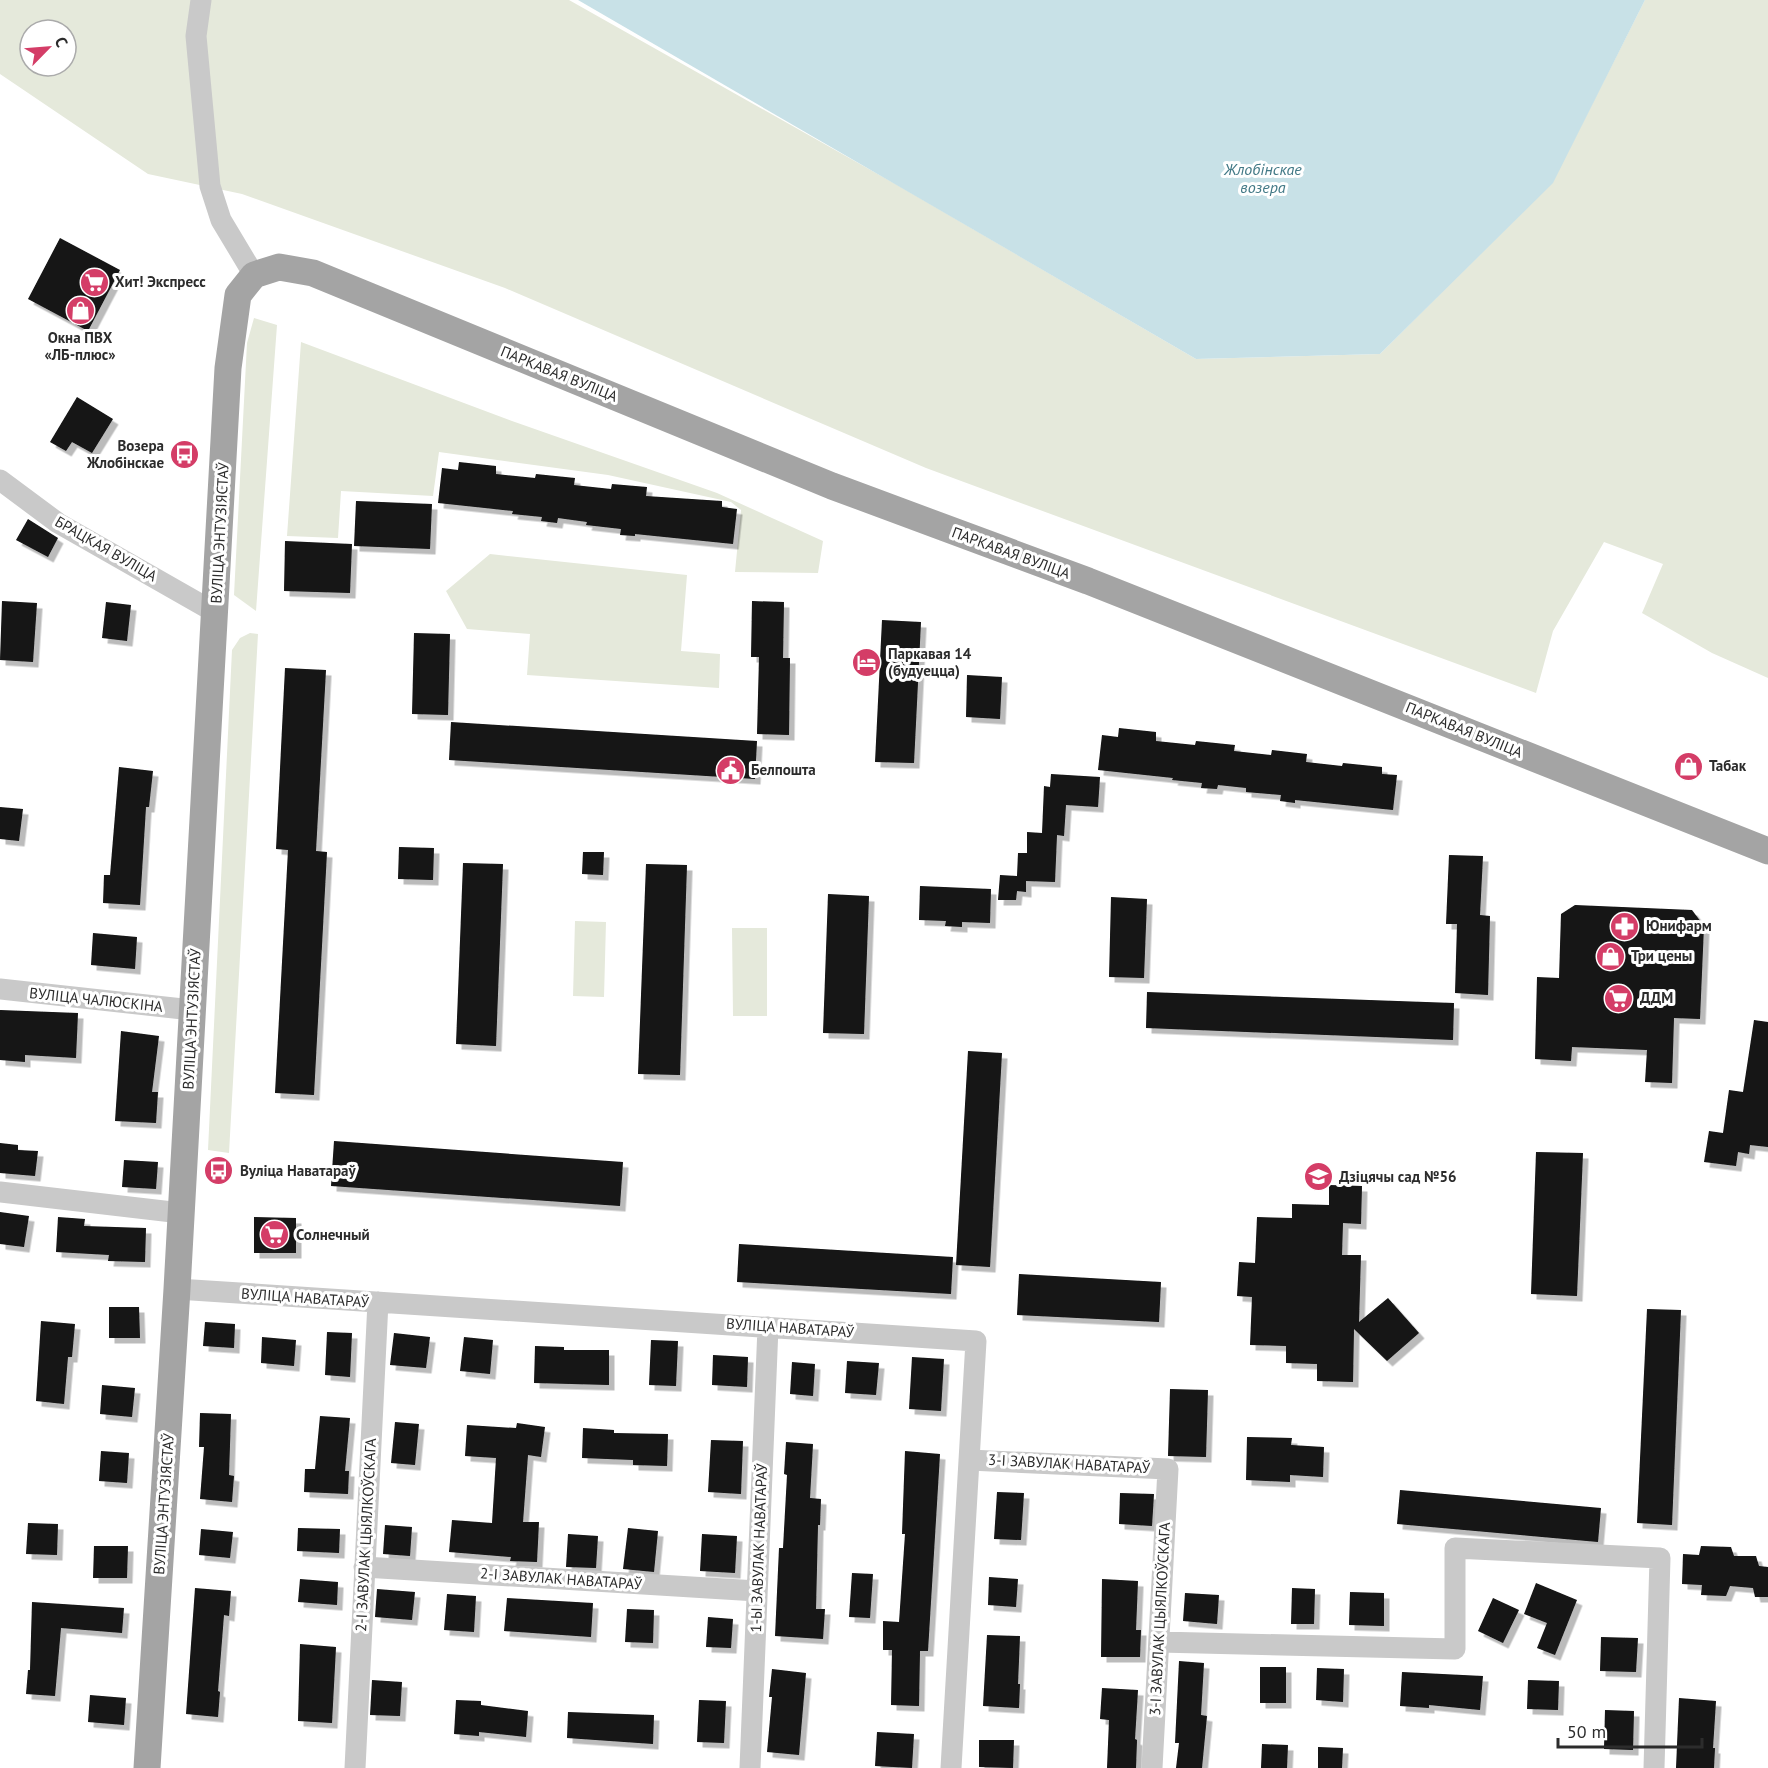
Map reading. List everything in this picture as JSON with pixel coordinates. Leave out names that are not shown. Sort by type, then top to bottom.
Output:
[{"type":"main road","name":"ПАРКАВАЯ ВУЛІЦА","points":[[254,275],[279,267],[313,273],[832,486],[1088,581],[1768,851]]},
{"type":"main road","name":"ВУЛІЦА ЭНТУЗІЯСТАЎ","points":[[147,1768],[177,1289],[228,368],[238,295],[254,275]]},
{"type":"street","points":[[201,0],[196,36],[210,186],[221,220],[254,275]]},
{"type":"street","name":"БРАЦКАЯ ВУЛІЦА","points":[[0,480],[58,523],[216,614]]},
{"type":"street","name":"ВУЛІЦА ЧАЛЮСКІНА","points":[[0,989],[192,1010]]},
{"type":"street","points":[[0,1192],[181,1213]]},
{"type":"street","name":"ВУЛІЦА НАВАТАРАЎ","points":[[177,1289],[976,1341],[951,1768]]},
{"type":"street","name":"2-І ЗАВУЛАК ЦЫЯЛКОЎСКАГА","points":[[355,1768],[378,1302]]},
{"type":"street","name":"1-Ы ЗАВУЛАК НАВАТАРАЎ","points":[[750,1768],[768,1327]]},
{"type":"street","name":"3-І ЗАВУЛАК НАВАТАРАЎ","points":[[969,1460],[1168,1469]]},
{"type":"street","name":"3-І ЗАВУЛАК ЦЫЯЛКОЎСКАГА","points":[[1152,1768],[1168,1469]]},
{"type":"street","points":[[1159,1642],[1455,1649],[1455,1548],[1659,1558],[1654,1768]]},
{"type":"street","name":"2-І ЗАВУЛАК НАВАТАРАЎ","points":[[364,1567],[757,1591]]},
{"type":"shaded area","points":[[0,0],[569,0],[899,186],[1196,359],[1380,354],[1552,183],[1645,0],[1768,0],[1768,678],[1712,653],[1642,613],[1663,564],[1604,542],[1553,631],[1536,693],[926,468],[505,288],[242,194],[148,174],[0,74]]},
{"type":"shaded area","points":[[254,318],[277,325],[256,611],[234,595],[247,343]]},
{"type":"shaded area","points":[[301,342],[512,421],[717,493],[823,541],[818,573],[735,572],[741,510],[731,502],[608,475],[439,452],[433,496],[341,491],[338,538],[287,536]]},
{"type":"shaded area","points":[[490,554],[687,575],[681,651],[720,654],[719,688],[527,675],[530,634],[467,629],[446,591]]},
{"type":"shaded area","points":[[250,633],[258,634],[229,1153],[208,1150],[232,650],[240,638]]},
{"type":"shaded area","points":[[575,921],[606,922],[604,997],[573,996]]},
{"type":"shaded area","points":[[732,928],[767,928],[767,1016],[733,1016]]},
{"type":"water","name":"Жлобінскае возера","points":[[578,0],[1645,0],[1553,183],[1380,354],[1196,359]]},
{"type":"building","points":[[60,238],[120,270],[88,331],[28,299]]},
{"type":"building","points":[[77,397],[113,419],[92,453],[72,442],[66,451],[50,442]]},
{"type":"building","points":[[459,462],[496,466],[496,474],[535,478],[536,474],[575,478],[574,485],[611,489],[612,484],[647,487],[646,496],[722,501],[722,507],[737,509],[733,544],[635,534],[635,536],[620,535],[621,529],[586,525],[587,522],[558,518],[557,523],[541,521],[542,517],[512,514],[513,511],[438,503],[442,468],[458,470]]},
{"type":"building","points":[[356,501],[432,504],[430,549],[354,546]]},
{"type":"building","points":[[28,519],[58,538],[48,557],[16,540]]},
{"type":"building","points":[[285,541],[352,544],[350,593],[284,591]]},
{"type":"building","points":[[2,601],[37,603],[33,662],[0,660]]},
{"type":"building","points":[[752,601],[784,602],[783,658],[790,658],[789,735],[757,734],[759,657],[751,657]]},
{"type":"building","points":[[106,602],[131,605],[127,641],[102,638]]},
{"type":"building","points":[[882,620],[921,622],[914,763],[875,762]]},
{"type":"building","points":[[414,633],[450,634],[448,715],[412,714]]},
{"type":"building","points":[[285,668],[326,670],[316,851],[327,852],[314,1095],[275,1093],[288,850],[276,849]]},
{"type":"building","points":[[967,675],[1002,677],[1000,719],[966,717]]},
{"type":"building","points":[[451,722],[757,741],[755,779],[449,760]]},
{"type":"building","points":[[1119,728],[1156,732],[1156,741],[1195,745],[1196,741],[1235,745],[1234,751],[1271,755],[1272,750],[1307,754],[1306,762],[1382,767],[1382,774],[1397,775],[1393,810],[1295,800],[1295,803],[1280,801],[1281,795],[1246,792],[1246,788],[1218,785],[1217,789],[1201,788],[1202,783],[1098,770],[1102,735],[1118,737]]},
{"type":"building","points":[[119,767],[153,771],[149,807],[146,807],[140,905],[103,903],[104,875],[110,875]]},
{"type":"building","points":[[1051,774],[1100,777],[1098,807],[1066,805],[1064,836],[1057,835],[1055,882],[1026,881],[1026,892],[1017,891],[1016,900],[998,900],[1000,875],[1017,876],[1018,853],[1027,853],[1027,832],[1042,833],[1044,786],[1050,787]]},
{"type":"building","points":[[0,807],[23,809],[19,841],[0,839]]},
{"type":"building","points":[[399,847],[434,848],[433,880],[398,879]]},
{"type":"building","points":[[583,852],[604,852],[603,875],[582,874]]},
{"type":"building","points":[[1449,855],[1483,856],[1480,915],[1490,916],[1488,995],[1455,993],[1457,924],[1446,924]]},
{"type":"building","points":[[463,863],[503,864],[496,1046],[456,1044]]},
{"type":"building","points":[[646,864],[687,865],[680,1075],[638,1074]]},
{"type":"building","points":[[920,886],[991,889],[990,923],[962,922],[962,927],[945,926],[946,921],[919,920]]},
{"type":"building","points":[[828,894],[869,896],[864,1034],[823,1033]]},
{"type":"building","points":[[1111,897],[1147,899],[1144,978],[1109,977]]},
{"type":"building","name":"ДДМ","points":[[1575,905],[1692,910],[1704,926],[1700,1019],[1674,1018],[1672,1083],[1645,1082],[1647,1050],[1572,1047],[1571,1061],[1535,1059],[1537,977],[1559,978],[1561,914]]},
{"type":"building","points":[[93,933],[137,937],[135,969],[91,965]]},
{"type":"building","points":[[1147,992],[1454,1003],[1453,1040],[1146,1028]]},
{"type":"building","points":[[0,1010],[78,1013],[76,1058],[25,1055],[25,1062],[0,1060]]},
{"type":"building","points":[[1754,1020],[1768,1022],[1768,1147],[1750,1145],[1749,1154],[1738,1152],[1736,1166],[1704,1162],[1709,1131],[1723,1133],[1729,1090],[1743,1092]]},
{"type":"building","points":[[121,1031],[159,1036],[152,1092],[158,1092],[156,1123],[115,1121]]},
{"type":"building","points":[[968,1051],[1002,1053],[990,1267],[956,1265]]},
{"type":"building","points":[[334,1141],[623,1162],[620,1206],[331,1186]]},
{"type":"building","points":[[0,1143],[18,1145],[18,1150],[38,1151],[35,1176],[0,1173]]},
{"type":"building","points":[[1536,1152],[1583,1153],[1577,1296],[1531,1294]]},
{"type":"building","points":[[124,1160],[158,1162],[156,1189],[122,1187]]},
{"type":"building","points":[[1329,1185],[1362,1186],[1361,1224],[1343,1223],[1342,1255],[1361,1255],[1359,1322],[1388,1298],[1419,1333],[1387,1361],[1354,1329],[1353,1382],[1317,1381],[1317,1364],[1286,1363],[1286,1346],[1250,1345],[1252,1297],[1237,1296],[1239,1262],[1255,1263],[1257,1217],[1292,1218],[1292,1204],[1329,1205]]},
{"type":"building","points":[[0,1212],[29,1216],[24,1247],[0,1244]]},
{"type":"building","points":[[58,1217],[85,1219],[84,1226],[146,1228],[145,1262],[108,1261],[109,1255],[56,1252]]},
{"type":"building","name":"Солнечный","points":[[254,1217],[296,1218],[296,1253],[254,1253]]},
{"type":"building","points":[[739,1244],[953,1257],[951,1294],[737,1282]]},
{"type":"building","points":[[1019,1274],[1161,1282],[1159,1322],[1017,1315]]},
{"type":"building","points":[[109,1307],[139,1307],[140,1338],[109,1338]]},
{"type":"building","points":[[1647,1309],[1681,1310],[1672,1525],[1637,1523]]},
{"type":"building","points":[[41,1321],[75,1324],[72,1357],[68,1357],[64,1404],[36,1401]]},
{"type":"building","points":[[205,1322],[235,1324],[234,1348],[203,1346]]},
{"type":"building","points":[[327,1332],[352,1333],[350,1377],[325,1375]]},
{"type":"building","points":[[394,1333],[430,1337],[426,1368],[390,1365]]},
{"type":"building","points":[[262,1337],[296,1340],[294,1366],[261,1363]]},
{"type":"building","points":[[464,1337],[493,1340],[490,1374],[460,1371]]},
{"type":"building","points":[[651,1340],[678,1341],[676,1386],[649,1385]]},
{"type":"building","points":[[535,1346],[564,1347],[564,1350],[609,1350],[609,1385],[534,1383]]},
{"type":"building","points":[[713,1355],[748,1357],[747,1387],[712,1385]]},
{"type":"building","points":[[912,1357],[944,1359],[941,1411],[909,1409]]},
{"type":"building","points":[[847,1361],[879,1363],[876,1395],[845,1393]]},
{"type":"building","points":[[792,1362],[815,1364],[813,1396],[790,1394]]},
{"type":"building","points":[[102,1385],[135,1388],[132,1417],[100,1414]]},
{"type":"building","points":[[1170,1389],[1208,1390],[1206,1457],[1168,1456]]},
{"type":"building","points":[[200,1413],[231,1414],[229,1475],[234,1476],[232,1502],[200,1499],[204,1447],[199,1447]]},
{"type":"building","points":[[320,1416],[350,1418],[345,1471],[349,1471],[348,1494],[304,1492],[305,1469],[315,1469]]},
{"type":"building","points":[[395,1422],[419,1424],[415,1465],[391,1463]]},
{"type":"building","points":[[517,1423],[545,1427],[541,1457],[528,1455],[523,1522],[539,1522],[537,1562],[510,1561],[511,1557],[449,1552],[452,1520],[492,1523],[496,1458],[465,1456],[467,1425],[516,1428]]},
{"type":"building","points":[[583,1428],[614,1430],[614,1433],[668,1434],[667,1466],[633,1465],[633,1460],[582,1458]]},
{"type":"building","points":[[1247,1437],[1292,1438],[1291,1445],[1324,1447],[1323,1477],[1290,1475],[1290,1482],[1246,1480]]},
{"type":"building","points":[[711,1440],[743,1441],[741,1494],[708,1492]]},
{"type":"building","points":[[786,1442],[813,1444],[810,1498],[821,1499],[820,1525],[818,1525],[816,1609],[825,1609],[823,1639],[775,1636],[779,1548],[783,1548],[787,1475],[784,1474]]},
{"type":"building","points":[[101,1451],[129,1453],[127,1483],[99,1481]]},
{"type":"building","points":[[905,1451],[940,1454],[928,1651],[920,1651],[919,1706],[891,1705],[892,1650],[883,1650],[883,1621],[899,1622],[905,1534],[902,1534]]},
{"type":"building","points":[[1400,1490],[1601,1508],[1598,1542],[1397,1524]]},
{"type":"building","points":[[997,1492],[1024,1493],[1021,1540],[994,1539]]},
{"type":"building","points":[[1120,1493],[1154,1494],[1152,1526],[1119,1524]]},
{"type":"building","points":[[28,1523],[58,1524],[57,1555],[26,1554]]},
{"type":"building","points":[[385,1525],[412,1527],[410,1556],[383,1554]]},
{"type":"building","points":[[298,1528],[340,1529],[339,1553],[297,1551]]},
{"type":"building","points":[[628,1528],[658,1531],[654,1572],[623,1569]]},
{"type":"building","points":[[201,1529],[233,1532],[230,1558],[199,1555]]},
{"type":"building","points":[[568,1534],[598,1536],[596,1568],[566,1567]]},
{"type":"building","points":[[702,1534],[737,1536],[735,1573],[700,1571]]},
{"type":"building","points":[[94,1546],[128,1546],[127,1578],[93,1578]]},
{"type":"building","points":[[1701,1546],[1731,1547],[1734,1556],[1756,1556],[1759,1566],[1768,1567],[1768,1597],[1755,1597],[1753,1588],[1730,1586],[1726,1596],[1701,1595],[1702,1585],[1682,1584],[1683,1554],[1699,1555]]},
{"type":"building","points":[[852,1573],[873,1574],[870,1618],[849,1617]]},
{"type":"building","points":[[989,1577],[1018,1579],[1016,1607],[988,1605]]},
{"type":"building","points":[[300,1579],[338,1582],[337,1605],[298,1602]]},
{"type":"building","points":[[1102,1579],[1138,1581],[1136,1630],[1141,1630],[1140,1657],[1101,1657]]},
{"type":"building","points":[[1536,1583],[1577,1600],[1555,1655],[1537,1648],[1547,1623],[1524,1614]]},
{"type":"building","points":[[195,1588],[231,1591],[229,1616],[224,1615],[218,1717],[186,1714]]},
{"type":"building","points":[[1292,1588],[1315,1589],[1314,1624],[1291,1624]]},
{"type":"building","points":[[377,1589],[415,1592],[412,1620],[375,1617]]},
{"type":"building","points":[[1350,1592],[1384,1593],[1384,1626],[1349,1625]]},
{"type":"building","points":[[1185,1593],[1219,1595],[1217,1624],[1183,1621]]},
{"type":"building","points":[[447,1594],[476,1596],[474,1632],[444,1630]]},
{"type":"building","points":[[507,1598],[593,1603],[591,1637],[504,1631]]},
{"type":"building","points":[[1493,1598],[1519,1610],[1503,1643],[1478,1631]]},
{"type":"building","points":[[32,1602],[124,1608],[122,1633],[61,1628],[55,1696],[26,1694],[28,1670],[30,1670]]},
{"type":"building","points":[[627,1609],[654,1610],[653,1643],[625,1642]]},
{"type":"building","points":[[708,1617],[733,1619],[731,1648],[706,1647]]},
{"type":"building","points":[[987,1635],[1020,1636],[1019,1708],[983,1706]]},
{"type":"building","points":[[1601,1637],[1638,1638],[1636,1672],[1600,1671]]},
{"type":"building","points":[[300,1644],[336,1647],[332,1723],[298,1721]]},
{"type":"building","points":[[1179,1661],[1204,1663],[1201,1715],[1207,1716],[1202,1768],[1176,1768],[1179,1743],[1175,1743]]},
{"type":"building","points":[[1260,1667],[1286,1667],[1286,1703],[1260,1703]]},
{"type":"building","points":[[1317,1668],[1344,1669],[1343,1702],[1316,1700]]},
{"type":"building","points":[[772,1669],[806,1673],[799,1755],[767,1752]]},
{"type":"building","points":[[1402,1672],[1483,1676],[1480,1710],[1429,1705],[1429,1708],[1400,1706]]},
{"type":"building","points":[[372,1680],[402,1682],[400,1716],[370,1715]]},
{"type":"building","points":[[1528,1680],[1559,1681],[1558,1710],[1527,1709]]},
{"type":"building","points":[[1102,1688],[1138,1690],[1136,1768],[1107,1768],[1109,1720],[1100,1719]]},
{"type":"building","points":[[90,1695],[126,1698],[124,1725],[88,1722]]},
{"type":"building","points":[[1679,1698],[1716,1701],[1714,1768],[1676,1768]]},
{"type":"building","points":[[456,1700],[481,1701],[481,1705],[528,1711],[526,1737],[479,1732],[479,1736],[454,1734]]},
{"type":"building","points":[[699,1700],[726,1701],[724,1743],[697,1742]]},
{"type":"building","points":[[1605,1710],[1634,1711],[1633,1750],[1604,1749]]},
{"type":"building","points":[[568,1712],[654,1715],[653,1744],[567,1738]]},
{"type":"building","points":[[877,1732],[914,1734],[912,1768],[875,1766]]},
{"type":"building","points":[[979,1740],[1014,1740],[1013,1768],[979,1767]]},
{"type":"building","points":[[1262,1744],[1288,1745],[1287,1768],[1261,1768]]},
{"type":"building","points":[[1318,1747],[1343,1748],[1342,1768],[1318,1768]]},
{"type":"place","name":"Хит! Экспресс","points":[[94,282]]},
{"type":"place","name":"Окна ПВХ «ЛБ-плюс»","points":[[80,311]]},
{"type":"place","name":"Возера Жлобінскае","points":[[185,455]]},
{"type":"place","name":"Паркавая 14 (будуецца)","points":[[867,663]]},
{"type":"place","name":"Табак","points":[[1688,766]]},
{"type":"place","name":"Белпошта","points":[[730,770]]},
{"type":"place","name":"Юнифарм","points":[[1625,926]]},
{"type":"place","name":"Три цены","points":[[1610,956]]},
{"type":"place","name":"ДДМ","points":[[1619,998]]},
{"type":"place","name":"Вуліца Наватараў","points":[[219,1171]]},
{"type":"place","name":"Дзіцячы сад №56","points":[[1318,1177]]},
{"type":"place","name":"Солнечный","points":[[275,1235]]}]
